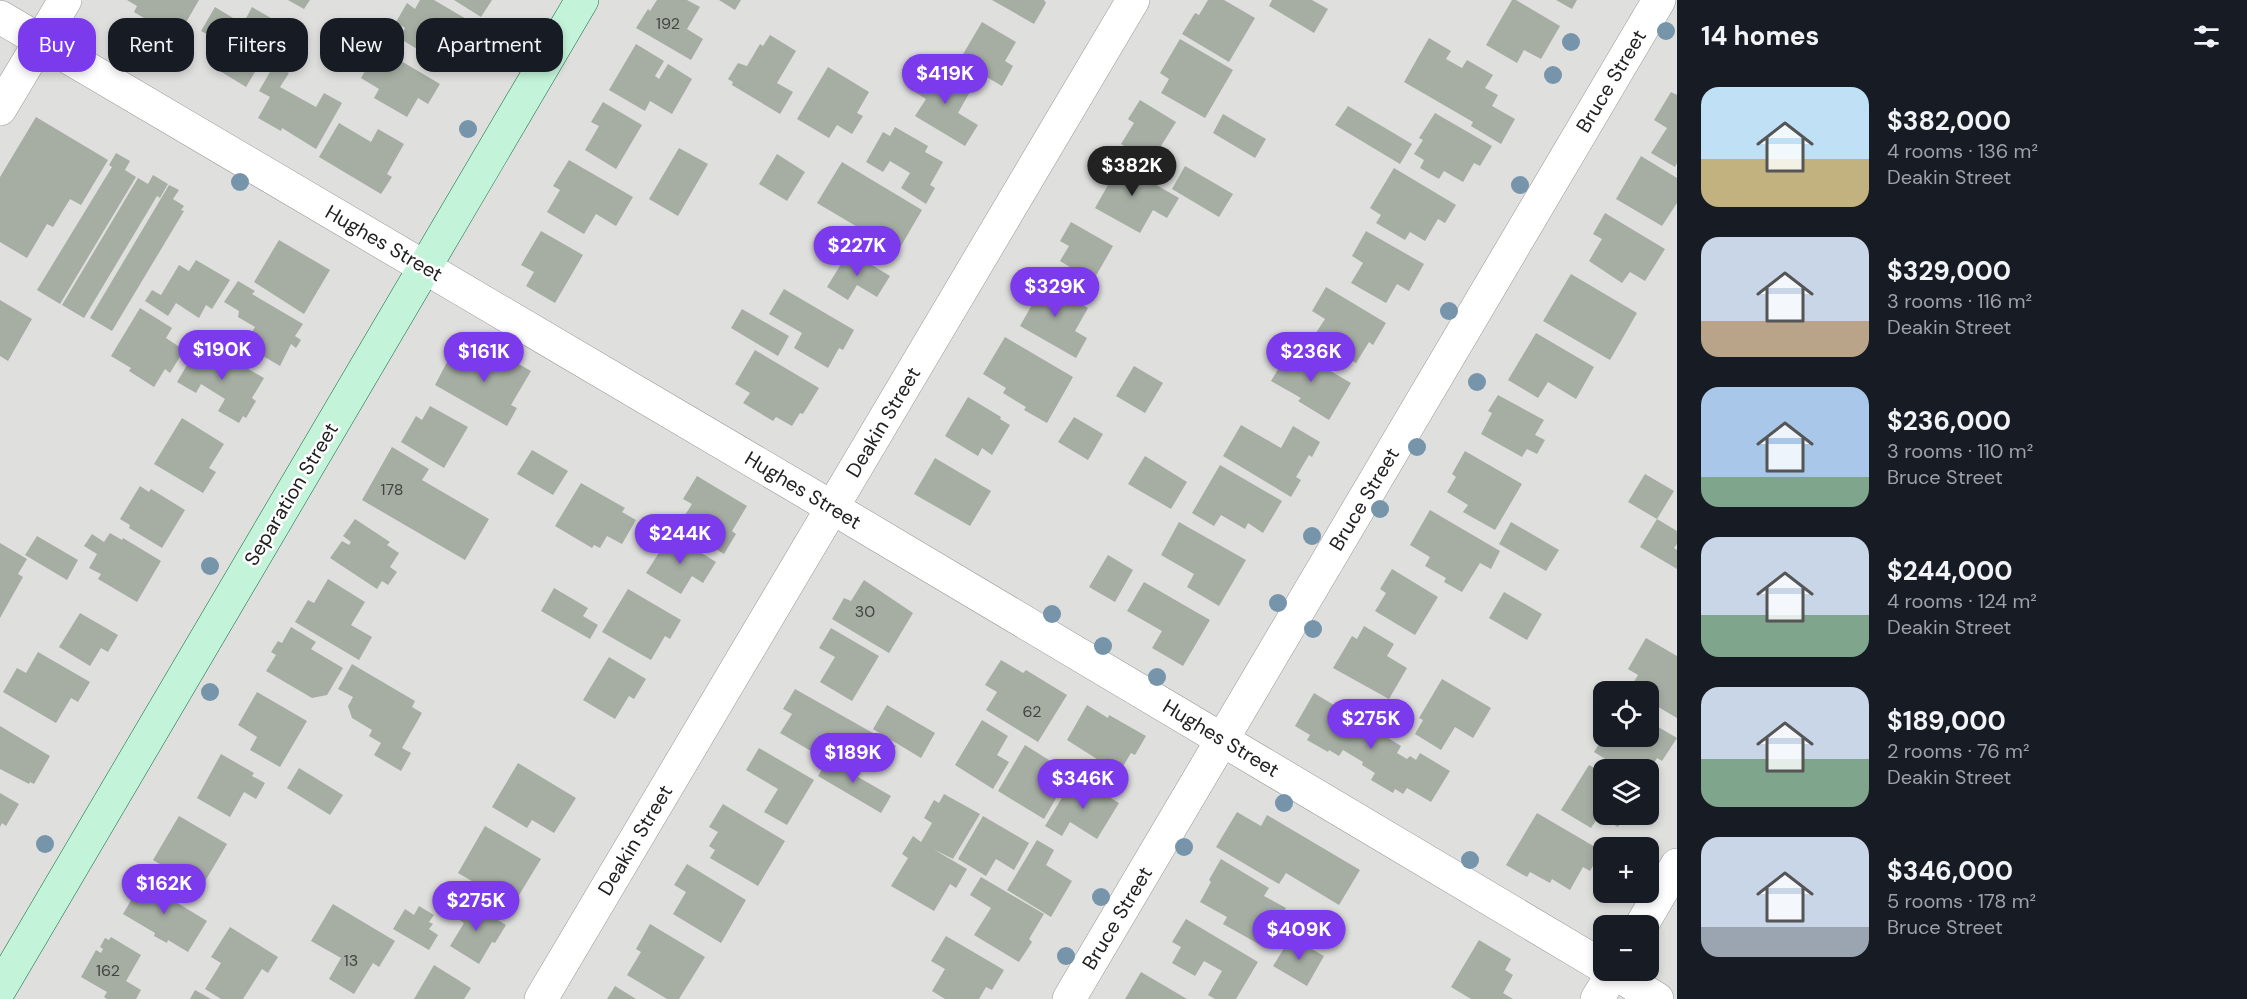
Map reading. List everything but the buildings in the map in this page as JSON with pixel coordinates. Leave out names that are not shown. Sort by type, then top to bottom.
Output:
[{"type":"main road","name":"Separation Street","points":[[0,989],[582,0]]},
{"type":"street","points":[[54,18],[65,0]]},
{"type":"street","name":"Deakin Street","points":[[541,999],[1133,0]]},
{"type":"street","name":"Bruce Street","points":[[1069,999],[1659,0]]},
{"type":"street","name":"Hughes Street","points":[[0,17],[18,28]]},
{"type":"street","points":[[0,109],[22,72]]},
{"type":"street","name":"Hughes Street","points":[[94,72],[1222,739],[1593,967]]},
{"type":"street","points":[[1647,915],[1677,865]]},
{"type":"street","name":"Hughes Street","points":[[1619,981],[1657,999]]},
{"type":"shaded area","points":[[0,0],[1677,0],[1677,999],[0,999]]}]
